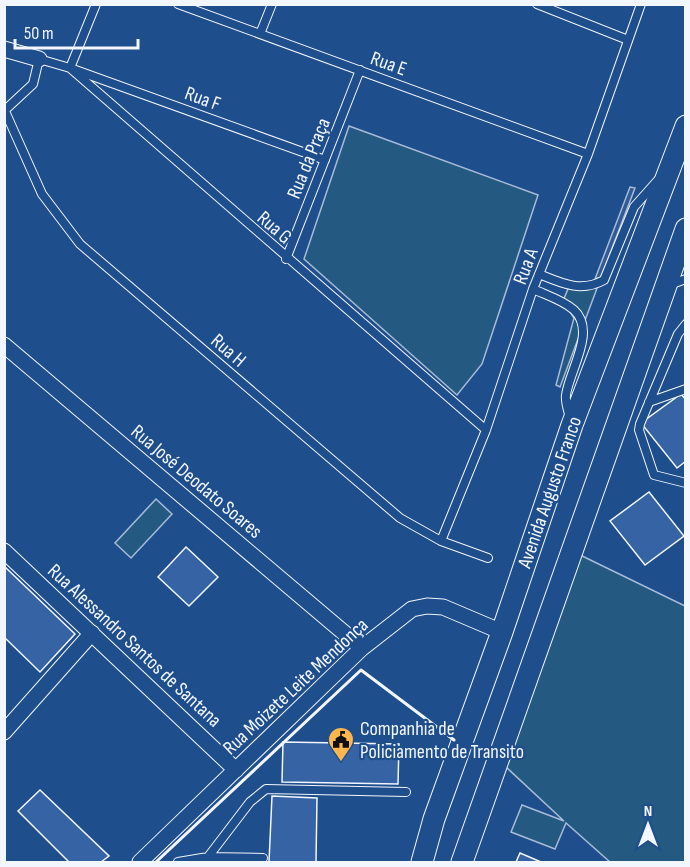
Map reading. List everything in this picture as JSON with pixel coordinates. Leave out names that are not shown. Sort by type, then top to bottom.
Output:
[{"type":"main road","name":"Avenida Augusto Franco","points":[[422,862],[434,819],[502,632],[572,425],[686,126]]},
{"type":"main road","name":"Avenida Augusto Franco","points":[[462,862],[686,229]]},
{"type":"street","points":[[4,49],[39,59]]},
{"type":"street","name":"Rua José Deodato Soares","points":[[4,345],[362,648]]},
{"type":"street","name":"Rua Alessandro Santos de Santana","points":[[4,551],[236,770]]},
{"type":"street","name":"Rua Moizete Leite Mendonça","points":[[140,862],[362,648],[412,609],[427,606],[442,607],[502,632]]},
{"type":"street","points":[[4,732],[92,633]]},
{"type":"lane","points":[[70,68],[96,4]]},
{"type":"lane","name":"Rua E","points":[[178,4],[588,154]]},
{"type":"lane","points":[[260,34],[272,4]]},
{"type":"lane","points":[[537,4],[628,40]]},
{"type":"lane","name":"Rua A","points":[[441,541],[486,430],[532,290],[588,154],[641,4]]},
{"type":"lane","points":[[5,109],[33,84],[39,59]]},
{"type":"lane","name":"Rua G","points":[[39,59],[70,68],[286,259],[486,430]]},
{"type":"lane","name":"Rua F","points":[[70,68],[325,160]]},
{"type":"lane","name":"Rua da Praça","points":[[286,259],[360,70]]},
{"type":"lane","name":"Rua H","points":[[5,109],[42,194],[80,244],[400,518],[441,541],[488,558]]},
{"type":"lane","points":[[539,274],[568,286],[590,286],[604,280],[634,207],[647,190],[670,169]]},
{"type":"lane","points":[[665,286],[686,279]]},
{"type":"lane","points":[[532,290],[561,302],[575,311],[582,325],[583,336],[566,395],[572,425]]},
{"type":"lane","points":[[686,324],[678,334],[639,430],[654,475],[686,483]]},
{"type":"lane","points":[[649,402],[686,389]]},
{"type":"lane","points":[[208,857],[250,802],[266,789],[406,792]]},
{"type":"lane","points":[[178,862],[208,857],[262,858]]},
{"type":"shaded area","points":[[349,126],[538,195],[482,364],[457,395],[304,259]]},
{"type":"shaded area","points":[[630,187],[635,188],[601,277],[595,279]]},
{"type":"shaded area","points":[[599,283],[560,387],[556,385],[574,318],[563,301],[568,289]]},
{"type":"shaded area","points":[[156,499],[172,514],[131,558],[115,543]]},
{"type":"shaded area","points":[[576,553],[685,606],[685,862],[610,862],[566,823],[555,849],[511,832],[522,805],[564,821],[506,767]]},
{"type":"building","points":[[681,394],[686,400],[686,461],[677,468],[641,423]]},
{"type":"building","points":[[649,492],[684,536],[645,565],[610,521]]},
{"type":"building","points":[[186,547],[218,577],[189,606],[158,577]]},
{"type":"building","points":[[4,566],[75,634],[40,672],[4,637]]},
{"type":"building","name":"Companhia de Policiamento de Transito","points":[[283,742],[399,744],[398,784],[282,782]]},
{"type":"building","points":[[40,790],[109,856],[101,862],[69,862],[18,811]]},
{"type":"building","points":[[272,796],[317,798],[316,862],[269,862]]},
{"type":"building","points":[[520,853],[541,862],[516,862]]},
{"type":"wall","points":[[156,862],[361,670],[454,740]]},
{"type":"place","name":"Companhia de Policiamento de Transito","points":[[341,763]]}]
